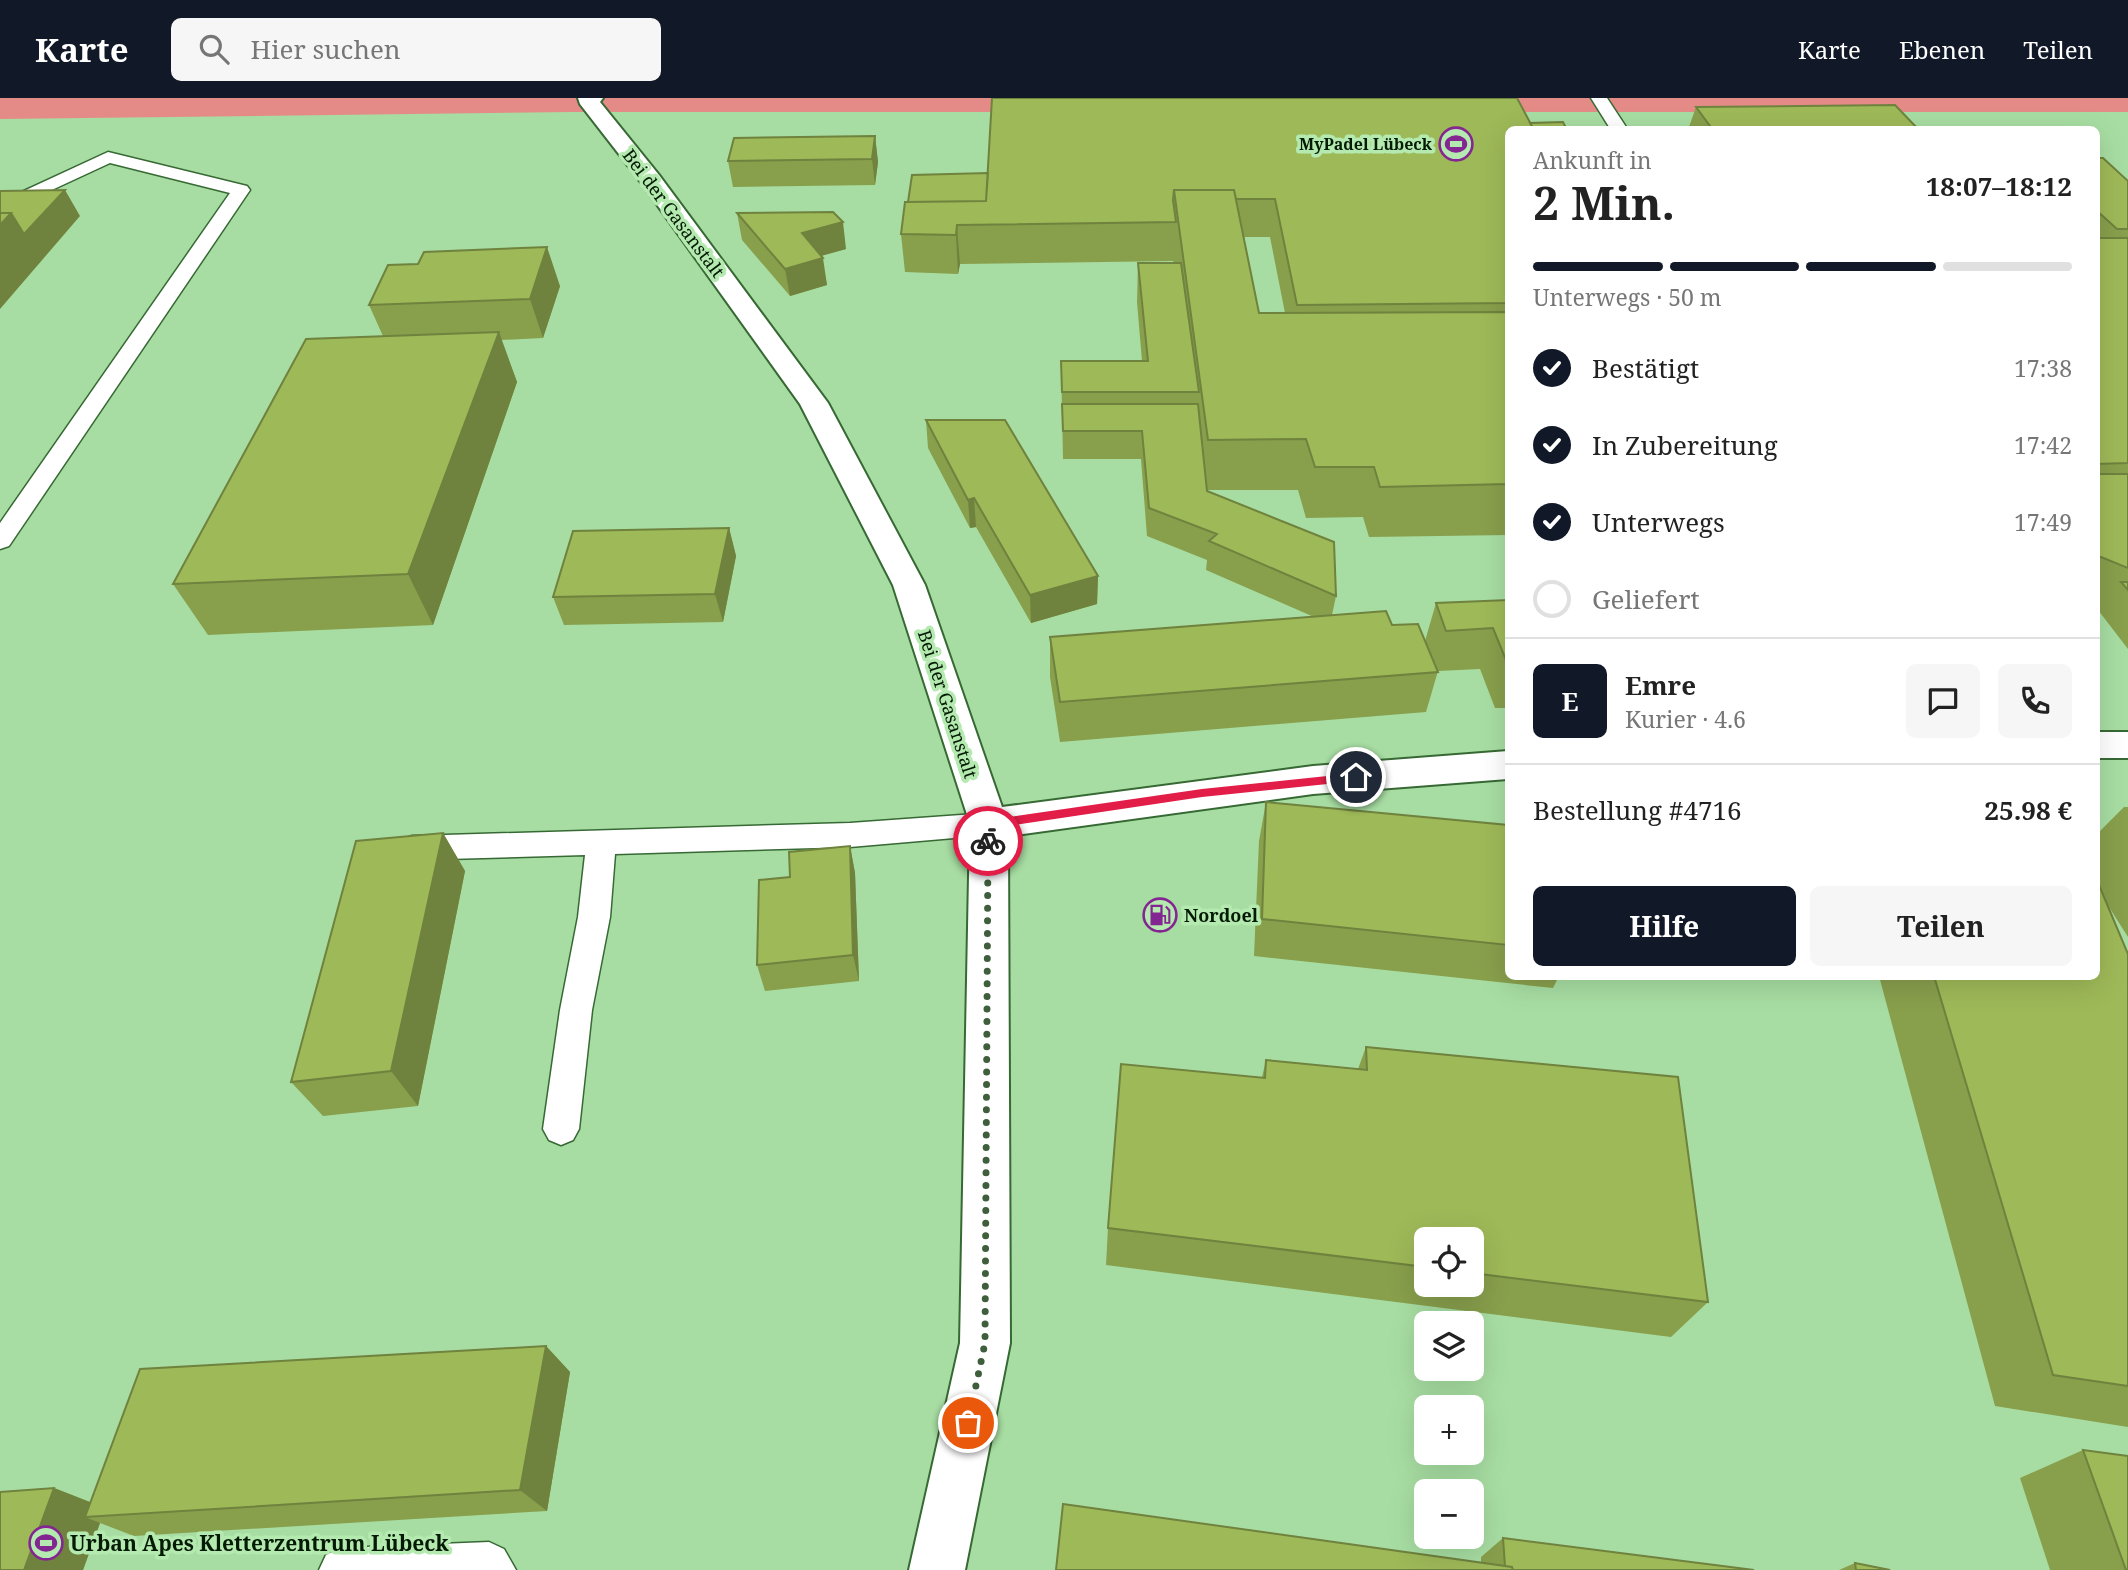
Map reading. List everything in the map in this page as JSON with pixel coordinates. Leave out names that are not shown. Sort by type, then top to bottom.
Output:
[{"type":"street","name":"Bei der Gasanstalt","points":[[590,99],[814,403],[909,585],[989,824],[985,1343],[937,1570]]},
{"type":"street","points":[[2100,745],[2128,744]]},
{"type":"street","points":[[989,824],[1202,793],[1459,767],[1505,765]]},
{"type":"lane","points":[[1599,98],[1617,126]]},
{"type":"lane","points":[[0,209],[108,157],[241,190],[0,541]]},
{"type":"lane","points":[[386,849],[850,835],[989,824]]},
{"type":"lane","points":[[561,1129],[576,1010],[594,917],[601,843]]},
{"type":"lane","points":[[341,1570],[489,1564],[494,1570]]},
{"type":"shaded area","points":[[0,98],[2128,98],[2128,112],[574,112],[0,119]]},
{"type":"building","points":[[992,98],[1517,98],[1532,126],[1505,126],[1505,303],[1297,305],[1275,199],[1236,199],[1234,190],[1174,190],[1176,222],[957,225],[956,235],[901,234],[905,202],[986,201]]},
{"type":"building","points":[[1895,105],[1915,126],[1710,126],[1696,107]]},
{"type":"building","points":[[1563,122],[1565,126],[1532,126],[1530,123]]},
{"type":"building","points":[[875,136],[872,159],[728,161],[734,138]]},
{"type":"building","points":[[2100,158],[2128,181],[2128,229],[2117,229],[2100,214]]},
{"type":"building","points":[[988,173],[986,201],[908,202],[912,175]]},
{"type":"building","points":[[65,190],[24,234],[11,213],[0,213],[0,191]]},
{"type":"building","points":[[1174,190],[1234,190],[1259,313],[1505,312],[1505,484],[1380,487],[1374,467],[1315,467],[1306,439],[1208,440]]},
{"type":"building","points":[[833,212],[843,222],[802,233],[823,258],[785,269],[737,213]]},
{"type":"building","points":[[0,213],[11,213],[0,225]]},
{"type":"building","points":[[2100,238],[2128,238],[2128,463],[2100,464]]},
{"type":"building","points":[[547,247],[530,299],[369,305],[388,265],[418,264],[424,252]]},
{"type":"building","points":[[1138,263],[1181,263],[1199,392],[1062,392],[1061,361],[1148,361]]},
{"type":"building","points":[[499,332],[408,574],[173,584],[306,339]]},
{"type":"building","points":[[1062,404],[1198,404],[1207,491],[1334,542],[1336,596],[1209,541],[1217,534],[1149,508],[1142,431],[1063,431]]},
{"type":"building","points":[[926,420],[1005,420],[1098,576],[1030,595],[974,498],[968,500]]},
{"type":"building","points":[[2100,474],[2128,474],[2128,568],[2100,557]]},
{"type":"building","points":[[729,528],[715,594],[553,597],[573,531]]},
{"type":"building","points":[[1505,600],[1505,658],[1493,628],[1446,631],[1436,603]]},
{"type":"building","points":[[1386,611],[1392,625],[1418,624],[1438,672],[1060,702],[1050,637]]},
{"type":"building","points":[[1266,802],[1505,825],[1505,945],[1262,919]]},
{"type":"building","points":[[443,833],[391,1071],[291,1082],[356,841]]},
{"type":"building","points":[[850,846],[853,955],[757,965],[759,880],[790,877],[789,852]]},
{"type":"building","points":[[2100,888],[2128,954],[2128,1386],[2053,1375],[1935,980],[2100,980]]},
{"type":"building","points":[[1366,1047],[1678,1077],[1708,1302],[1484,1274],[1484,1227],[1414,1227],[1414,1266],[1108,1228],[1121,1064],[1265,1078],[1266,1060],[1367,1070]]},
{"type":"building","points":[[546,1346],[520,1490],[85,1517],[140,1369]]},
{"type":"building","points":[[2083,1450],[2128,1456],[2128,1570],[2126,1570]]},
{"type":"building","points":[[54,1488],[24,1570],[0,1570],[0,1492]]},
{"type":"building","points":[[1063,1504],[1512,1567],[1513,1570],[1056,1570]]},
{"type":"building","points":[[1503,1538],[1754,1570],[1513,1570],[1512,1567],[1505,1566]]},
{"type":"building","points":[[1855,1563],[1890,1570],[1856,1570]]},
{"type":"way so far","points":[[968,1423],[985,1343],[988,841]]},
{"type":"place","name":"MyPadel Lübeck","points":[[1456,144]]},
{"type":"place","name":"Nordoel","points":[[1160,915]]},
{"type":"place","name":"Urban Apes Kletterzentrum Lübeck","points":[[46,1543]]},
{"type":"route","points":[[988,841],[989,824],[1202,793],[1356,777]]}]
